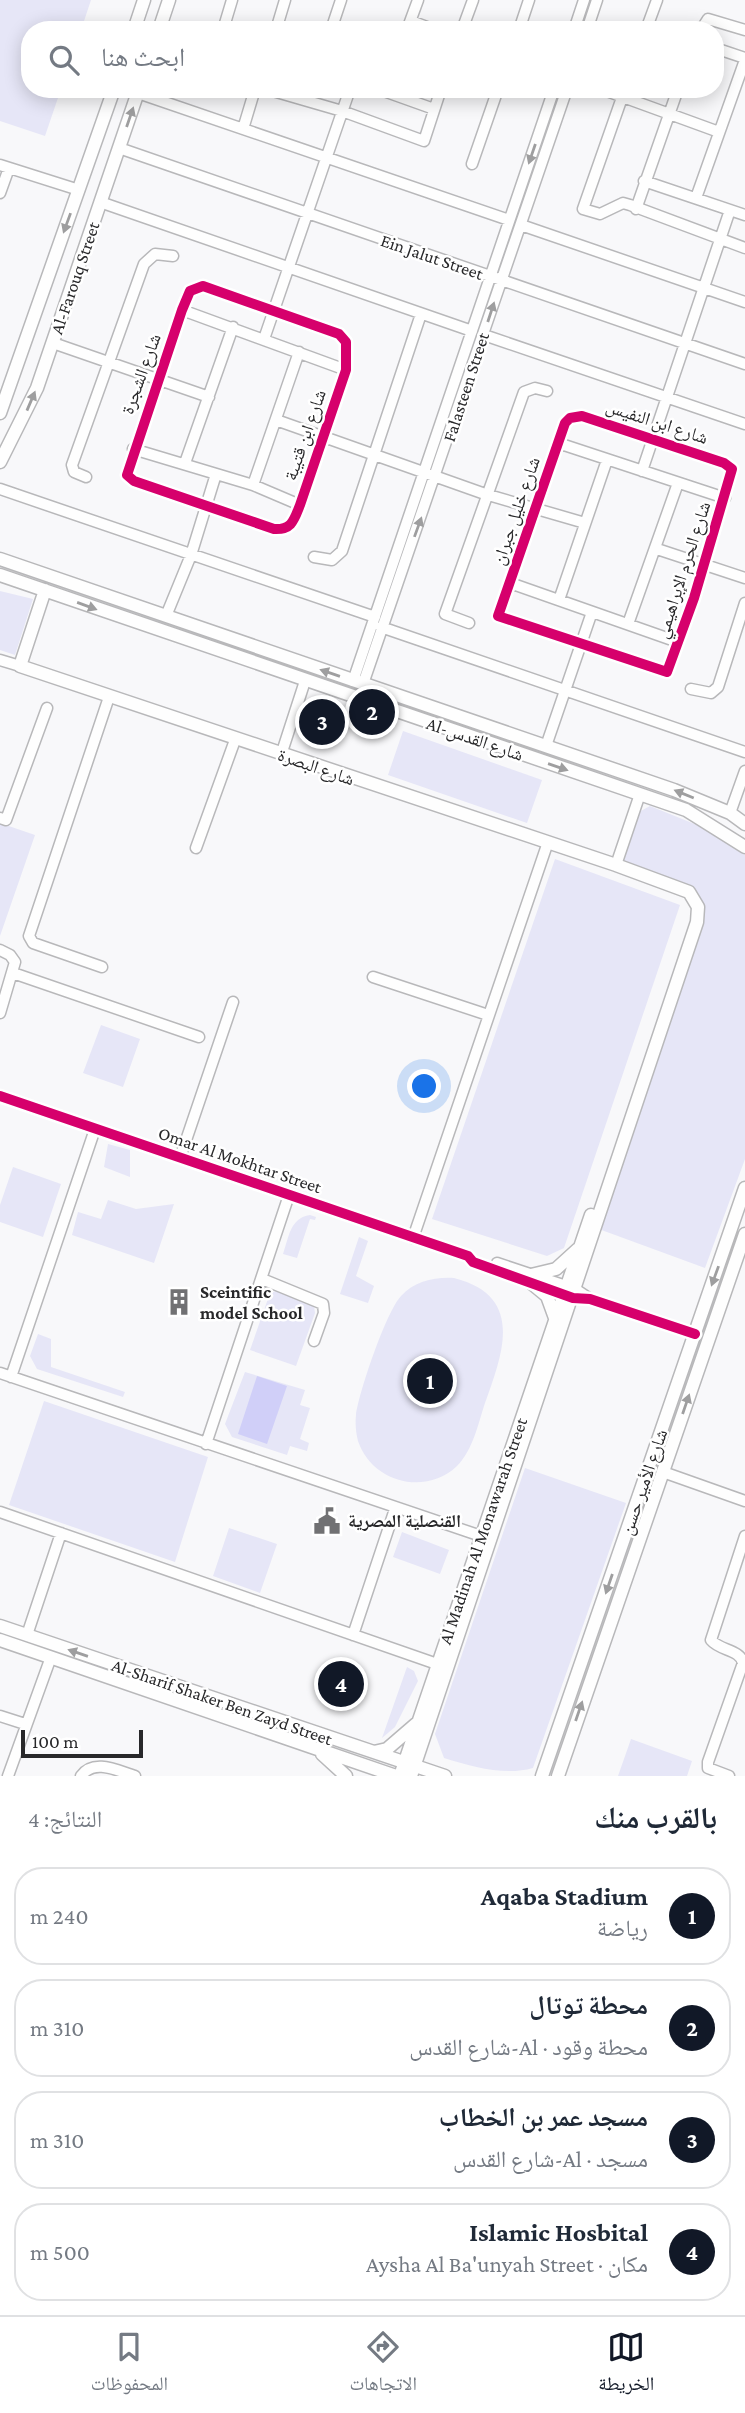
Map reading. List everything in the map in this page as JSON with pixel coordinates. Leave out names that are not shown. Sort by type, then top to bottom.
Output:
[{"type":"main road","points":[[137,21],[144,0]]},
{"type":"main road","points":[[162,21],[169,0]]},
{"type":"main road","name":"Al-Farouq Street","points":[[0,413],[111,98]]},
{"type":"main road","name":"Al-Farouq Street","points":[[0,462],[26,415],[136,98]]},
{"type":"main road","points":[[58,249],[82,256]]},
{"type":"main road","name":"Al-شارع القدس","points":[[0,559],[547,746],[730,813],[745,824]]},
{"type":"main road","name":"Al-شارع القدس","points":[[0,575],[686,810],[745,847]]},
{"type":"main road","points":[[20,666],[45,590]]},
{"type":"main road","points":[[242,659],[250,655],[250,645]]},
{"type":"main road","points":[[263,666],[260,659],[268,651]]},
{"type":"main road","name":"شارع البصرة","points":[[20,666],[235,740],[548,842],[689,892],[698,907],[697,922],[623,1137]]},
{"type":"main road","points":[[452,731],[459,723],[455,715]]},
{"type":"main road","points":[[469,737],[467,727],[476,723]]},
{"type":"main road","points":[[569,1292],[580,1246],[623,1137]]},
{"type":"main road","points":[[569,1292],[623,1137]]},
{"type":"main road","name":"شارع الأمير حسن","points":[[558,1776],[695,1334],[745,1188]]},
{"type":"main road","name":"شارع الأمير حسن","points":[[542,1776],[627,1552],[663,1472],[745,1234]]},
{"type":"main road","points":[[727,1243],[740,1247]]},
{"type":"main road","points":[[555,1320],[547,1296],[531,1278],[556,1269],[580,1246]]},
{"type":"main road","name":"Al Madinah Al Monawarah Street","points":[[422,1725],[437,1664],[486,1538],[555,1320],[569,1292]]},
{"type":"main road","name":"Al Madinah Al Monawarah Street","points":[[398,1772],[422,1725],[569,1292]]},
{"type":"main road","name":"Al-Sharif Shaker Ben Zayd Street","points":[[0,1626],[313,1747],[398,1772],[442,1775]]},
{"type":"main road","name":"Al-Sharif Shaker Ben Zayd Street","points":[[0,1640],[373,1752],[398,1772]]},
{"type":"main road","points":[[373,1752],[387,1749],[422,1725]]},
{"type":"main road","points":[[422,1725],[425,1759],[442,1775]]},
{"type":"main road","points":[[313,1747],[346,1776]]},
{"type":"street","points":[[226,21],[232,0]]},
{"type":"street","points":[[279,21],[285,0]]},
{"type":"street","points":[[334,21],[340,0]]},
{"type":"street","points":[[410,21],[418,0]]},
{"type":"street","points":[[465,21],[473,0]]},
{"type":"street","points":[[522,21],[529,0]]},
{"type":"street","points":[[577,21],[584,0]]},
{"type":"street","points":[[590,21],[597,0]]},
{"type":"street","points":[[649,21],[657,0]]},
{"type":"street","points":[[724,24],[745,30]]},
{"type":"street","points":[[696,198],[745,59],[724,51]]},
{"type":"street","points":[[158,98],[509,220]]},
{"type":"street","points":[[243,129],[252,98]]},
{"type":"street","points":[[297,98],[424,141],[438,98]]},
{"type":"street","points":[[264,339],[347,98]]},
{"type":"street","points":[[404,98],[434,109]]},
{"type":"street","points":[[472,164],[495,98]]},
{"type":"street","name":"Falasteen Street","points":[[358,682],[551,98]]},
{"type":"street","name":"Falasteen Street","points":[[378,622],[437,476],[564,98]]},
{"type":"street","points":[[622,98],[583,209],[600,214],[623,204],[745,248]]},
{"type":"street","points":[[635,98],[719,132]]},
{"type":"street","points":[[636,209],[675,98]]},
{"type":"street","name":"Ein Jalut Street","points":[[118,148],[745,364]]},
{"type":"street","points":[[0,193],[5,166],[79,190]]},
{"type":"street","points":[[645,181],[745,215]]},
{"type":"street","points":[[100,202],[472,331]]},
{"type":"street","points":[[642,471],[730,210]]},
{"type":"street","points":[[521,225],[745,302]]},
{"type":"street","points":[[86,477],[74,472],[72,465],[144,264],[155,254],[173,256]]},
{"type":"street","name":"شارع ابن قتيبة","points":[[127,470],[127,475],[134,481],[280,529],[292,524],[300,505],[346,370],[346,342],[339,334],[203,286],[190,291]]},
{"type":"street","name":"شارع الشجرة","points":[[127,470],[190,291]]},
{"type":"street","points":[[182,310],[346,370]]},
{"type":"street","points":[[313,557],[332,560],[342,551],[421,314]]},
{"type":"street","points":[[185,463],[233,327]]},
{"type":"street","points":[[484,335],[745,424]]},
{"type":"street","points":[[53,342],[208,397]]},
{"type":"street","points":[[253,485],[299,352]]},
{"type":"street","points":[[469,623],[445,614],[485,494],[525,390],[535,388],[547,391]]},
{"type":"street","name":"شارع ابن النفيس","points":[[570,418],[582,416],[724,463],[732,468]]},
{"type":"street","name":"شارع خليل جبران","points":[[498,616],[558,443],[570,418]]},
{"type":"street","points":[[276,420],[485,494],[585,523]]},
{"type":"street","points":[[558,443],[725,498]]},
{"type":"street","points":[[133,449],[253,485],[300,505]]},
{"type":"street","points":[[559,600],[607,460]]},
{"type":"street","name":"شارع الحرم الإبراهيمي","points":[[498,616],[667,672],[705,564],[732,468]]},
{"type":"street","points":[[166,616],[191,555],[216,474]]},
{"type":"street","points":[[628,624],[657,549],[678,483]]},
{"type":"street","points":[[0,489],[191,555],[565,691],[745,752]]},
{"type":"street","points":[[657,549],[745,578]]},
{"type":"street","points":[[510,583],[678,642]]},
{"type":"street","points":[[691,689],[711,693],[718,687],[745,603]]},
{"type":"street","points":[[547,746],[592,612]]},
{"type":"street","points":[[0,660],[20,666]]},
{"type":"street","points":[[281,755],[305,681]]},
{"type":"street","points":[[102,967],[33,943],[29,936],[109,697]]},
{"type":"street","points":[[0,818],[6,820],[47,708]]},
{"type":"street","points":[[196,848],[235,740]]},
{"type":"street","points":[[730,813],[745,771]]},
{"type":"street","points":[[616,865],[639,794]]},
{"type":"street","points":[[412,1238],[548,842]]},
{"type":"street","points":[[0,950],[13,957],[13,973],[0,1013]]},
{"type":"street","points":[[13,973],[199,1037]]},
{"type":"street","points":[[373,977],[488,1015]]},
{"type":"street","points":[[180,1158],[233,1002]]},
{"type":"street","name":"Omar Al Mokhtar Street","points":[[0,1096],[468,1256],[473,1262],[531,1278],[695,1334]]},
{"type":"street","points":[[94,1129],[5,1375],[486,1538]]},
{"type":"street","points":[[206,1444],[289,1195]]},
{"type":"street","points":[[261,1279],[323,1304],[324,1312],[314,1342]]},
{"type":"street","points":[[663,1472],[745,1501]]},
{"type":"street","points":[[354,1635],[395,1509]]},
{"type":"street","points":[[0,1512],[437,1664]]},
{"type":"street","points":[[27,1635],[61,1534]]},
{"type":"street","points":[[729,1776],[708,1768],[708,1762],[742,1658],[716,1646],[711,1640],[745,1536]]},
{"type":"street","points":[[8,1776],[51,1657]]},
{"type":"street","points":[[0,1716],[25,1724]]},
{"type":"street","points":[[81,1776],[84,1772],[101,1766],[135,1776]]},
{"type":"shaded area","points":[[0,0],[91,0],[84,21],[21,21],[21,98],[58,98],[45,136],[0,121]]},
{"type":"shaded area","points":[[0,591],[33,599],[15,655],[0,650]]},
{"type":"shaded area","points":[[403,731],[542,780],[527,823],[388,775]]},
{"type":"shaded area","points":[[650,806],[712,831],[745,855],[745,1159],[705,1268],[596,1228],[701,910],[691,891],[623,862],[639,812]]},
{"type":"shaded area","points":[[0,823],[35,835],[0,936]]},
{"type":"shaded area","points":[[555,859],[680,905],[564,1248],[547,1256],[432,1219]]},
{"type":"shaded area","points":[[101,1025],[140,1039],[123,1087],[83,1073]]},
{"type":"shaded area","points":[[108,1144],[130,1150],[130,1177],[104,1167]]},
{"type":"shaded area","points":[[13,1167],[61,1184],[43,1237],[0,1222],[0,1205]]},
{"type":"shaded area","points":[[108,1200],[136,1209],[174,1204],[154,1263],[72,1235],[78,1212],[101,1219]]},
{"type":"shaded area","points":[[310,1215],[316,1217],[315,1220],[310,1219],[297,1258],[283,1254],[294,1224]]},
{"type":"shaded area","points":[[359,1237],[368,1241],[356,1276],[374,1286],[368,1303],[340,1294]]},
{"type":"shaded area","points":[[454,1278],[476,1286],[491,1298],[500,1312],[503,1328],[498,1365],[463,1460],[444,1475],[430,1481],[401,1480],[375,1467],[365,1455],[356,1432],[358,1404],[381,1335],[401,1296],[425,1281]]},
{"type":"shaded area","points":[[279,1290],[314,1306],[315,1313],[296,1366],[250,1350],[270,1293]]},
{"type":"shaded area","points":[[38,1334],[51,1339],[51,1367],[125,1392],[123,1397],[37,1369],[30,1356]]},
{"type":"shaded area","points":[[245,1372],[305,1390],[300,1405],[310,1408],[300,1439],[309,1443],[307,1451],[290,1446],[287,1455],[232,1437],[225,1424]]},
{"type":"shaded area","points":[[44,1401],[208,1457],[175,1562],[9,1505]]},
{"type":"shaded area","points":[[525,1468],[626,1503],[533,1768],[500,1771],[444,1758],[435,1734]]},
{"type":"shaded area","points":[[229,1528],[277,1544],[260,1593],[213,1576]]},
{"type":"shaded area","points":[[402,1532],[449,1550],[440,1574],[393,1557]]},
{"type":"shaded area","points":[[407,1667],[414,1671],[418,1681],[395,1727],[382,1738]]},
{"type":"shaded area","points":[[631,1739],[692,1761],[687,1776],[618,1776]]},
{"type":"water","points":[[257,1376],[287,1386],[267,1444],[238,1434]]},
{"type":"cycle path","points":[[203,286],[339,334],[346,342],[346,370],[300,505],[294,519],[285,528],[274,529],[134,481],[127,475],[182,310],[190,291],[203,286]]},
{"type":"cycle path","points":[[582,416],[724,463],[732,469],[694,598],[667,672],[498,616],[565,423],[570,418],[582,416]]},
{"type":"cycle path","points":[[0,1096],[468,1256],[473,1262],[573,1298],[590,1299],[695,1334]]},
{"type":"place","name":"محطة توتال","points":[[372,712]]},
{"type":"place","name":"مسجد عمر بن الخطاب","points":[[322,722]]},
{"type":"place","name":"Sceintific model School","points":[[179,1302]]},
{"type":"place","name":"Aqaba Stadium","points":[[430,1381]]},
{"type":"place","name":"القنصلية المصرية","points":[[327,1521]]},
{"type":"place","name":"Islamic Hosbital","points":[[341,1684]]}]
